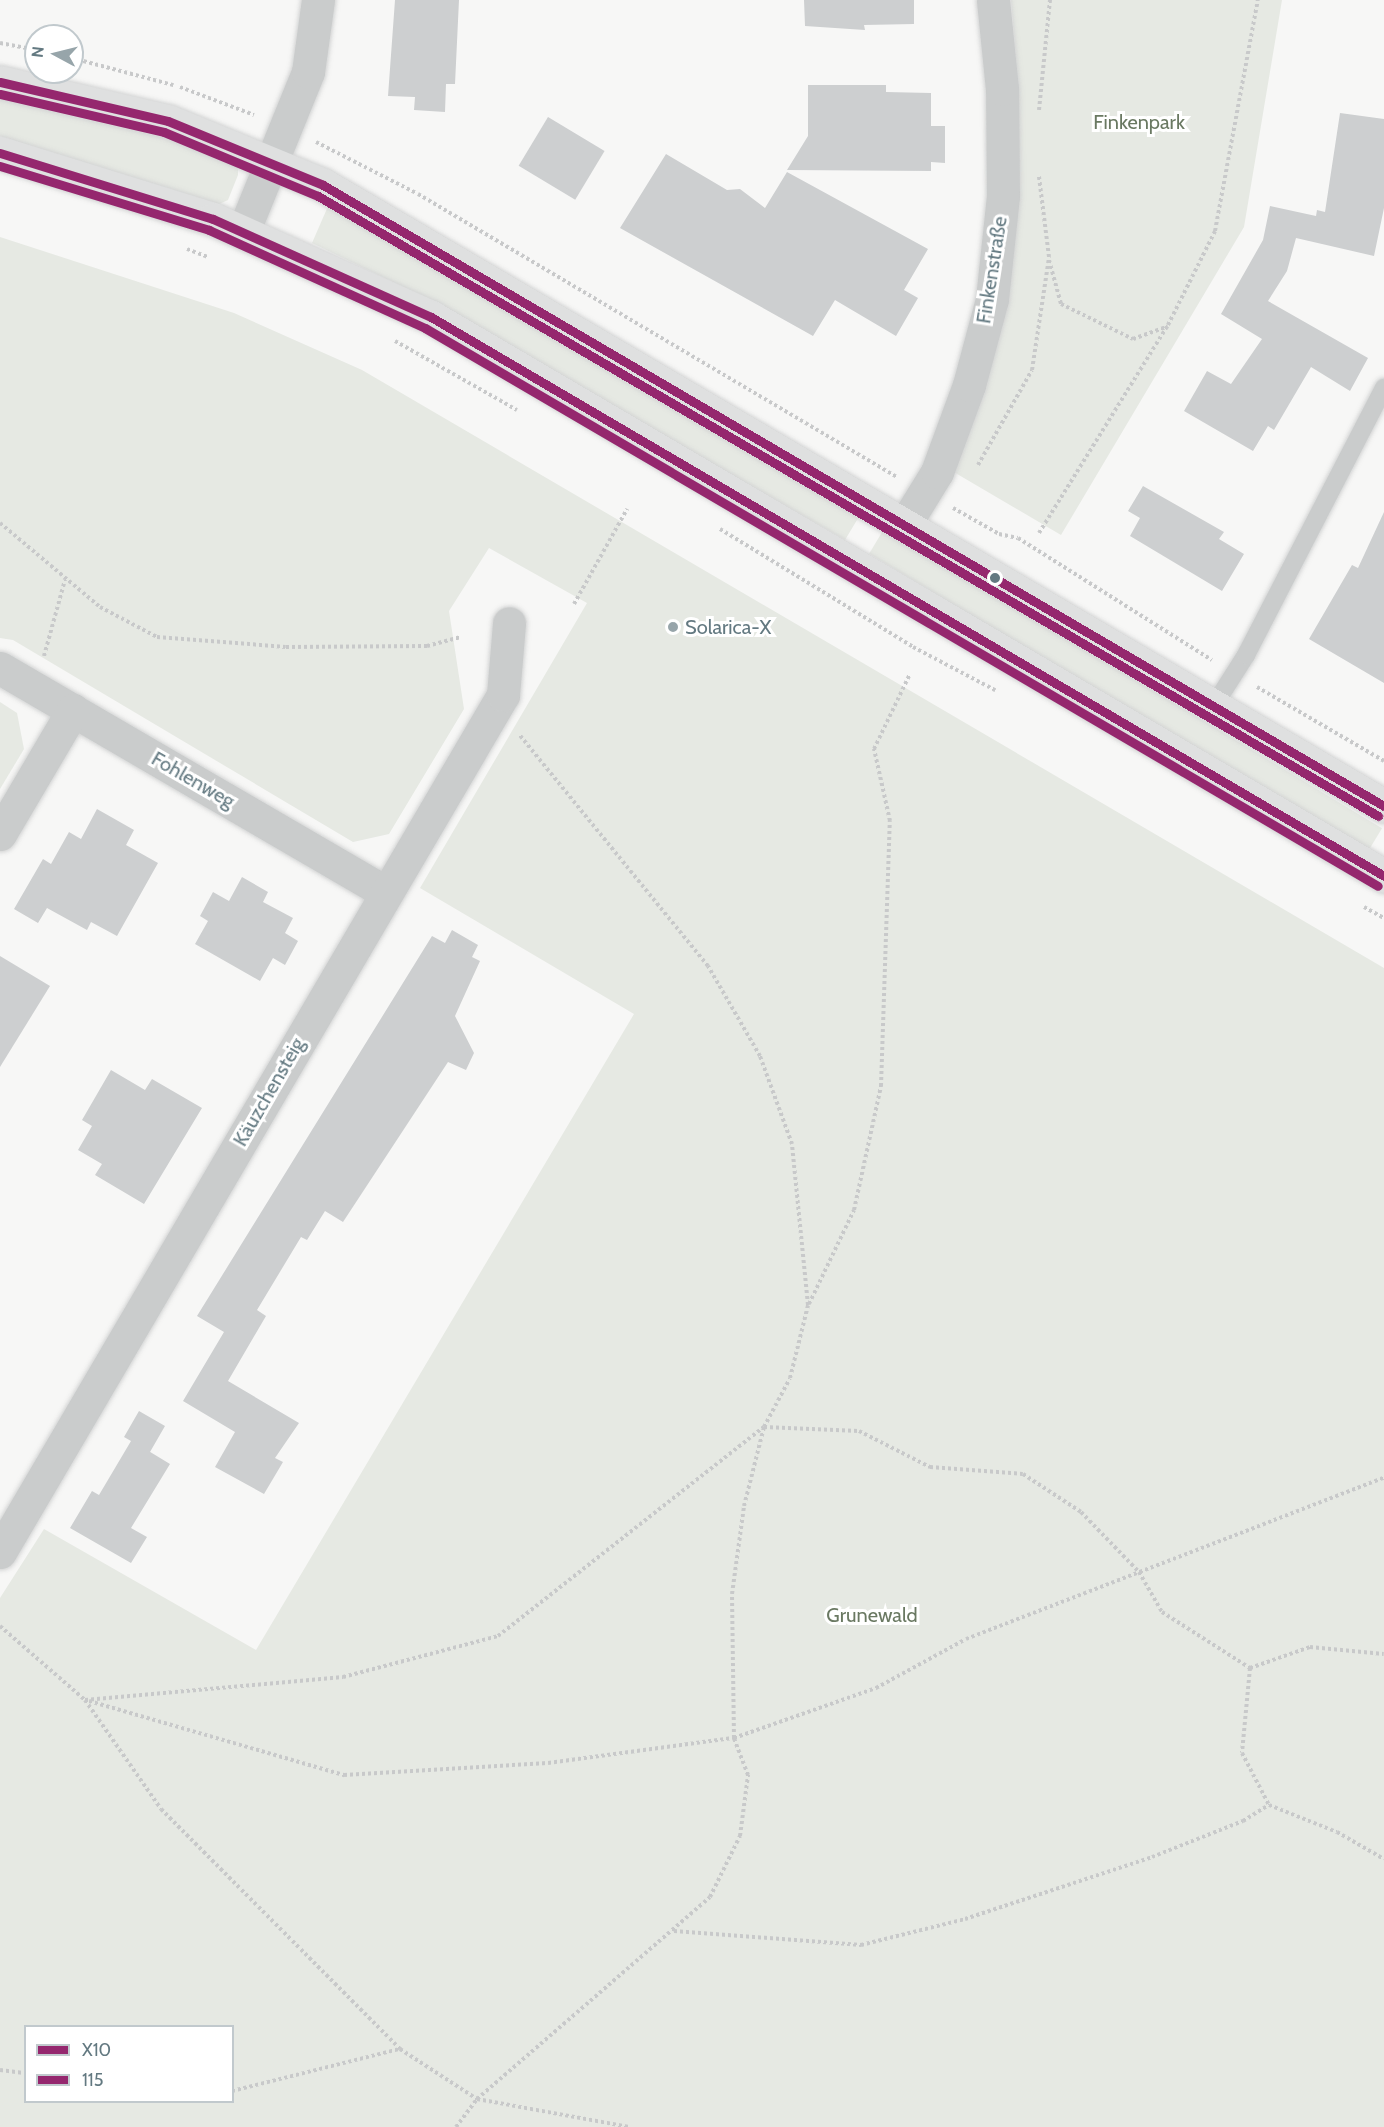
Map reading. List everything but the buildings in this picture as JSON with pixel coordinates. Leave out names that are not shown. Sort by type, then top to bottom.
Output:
[{"type":"main road","points":[[0,82],[168,121],[274,161],[382,217],[1384,806]]},
{"type":"main road","points":[[0,153],[243,232],[431,317],[1384,876]]},
{"type":"street","points":[[243,232],[309,72],[318,0]]},
{"type":"street","name":"Finkenstraße","points":[[905,524],[937,471],[969,385],[992,299],[1003,196],[1002,89],[993,0]]},
{"type":"street","name":"Käuzchensteig","points":[[0,1552],[503,695],[509,623]]},
{"type":"street","name":"Fohlenweg","points":[[0,668],[386,893]]},
{"type":"street","points":[[0,834],[73,710]]},
{"type":"lane","points":[[1214,708],[1384,388]]},
{"type":"path","points":[[1039,533],[1168,325],[1215,231],[1258,0]]},
{"type":"path","points":[[0,43],[24,48]]},
{"type":"path","points":[[351,158],[877,465]]},
{"type":"path","points":[[1049,257],[1061,304],[1133,339],[1168,325]]},
{"type":"path","points":[[387,336],[520,412]]},
{"type":"path","points":[[574,604],[627,509]]},
{"type":"path","points":[[968,516],[1018,538],[1234,674],[1384,761]]},
{"type":"path","points":[[0,523],[65,580],[100,607],[157,637],[286,647],[427,646],[460,637]]},
{"type":"path","points":[[712,524],[913,647],[1007,697]]},
{"type":"path","points":[[44,658],[65,580]]},
{"type":"path","points":[[456,2127],[477,2099],[710,1897],[740,1836],[748,1775],[734,1738],[732,1594],[744,1506],[764,1427],[790,1378],[808,1305],[854,1210],[881,1086],[890,821],[874,749],[910,674]]},
{"type":"path","points":[[511,724],[708,966],[760,1056],[792,1144],[808,1305]]},
{"type":"path","points":[[1353,900],[1384,918]]},
{"type":"path","points":[[85,1700],[343,1677],[498,1636],[764,1427],[859,1431],[930,1467],[1023,1474],[1081,1512],[1139,1572],[1162,1612],[1250,1668]]},
{"type":"path","points":[[85,1700],[344,1775],[548,1762],[734,1738],[876,1688],[966,1640],[1384,1478]]},
{"type":"path","points":[[0,1626],[85,1700],[161,1809],[400,2049],[477,2099],[630,2127]]},
{"type":"path","points":[[1250,1668],[1310,1647],[1384,1654]]},
{"type":"path","points":[[1250,1668],[1242,1753],[1269,1805],[1337,1832],[1384,1859]]},
{"type":"path","points":[[673,1931],[861,1945],[965,1919],[1152,1857],[1243,1821],[1269,1805]]},
{"type":"path","points":[[234,2090],[400,2049]]},
{"type":"path","points":[[0,2070],[24,2073]]},
{"type":"green space","name":"Finkenpark","points":[[1011,0],[1282,0],[1244,227],[1061,535],[952,471],[1019,94]]},
{"type":"green space","points":[[0,96],[90,115],[182,142],[238,167],[238,175],[228,200],[217,205],[0,136]]},
{"type":"green space","points":[[329,204],[860,515],[845,540],[422,296],[312,243]]},
{"type":"green space","name":"Grunewald","points":[[0,237],[234,313],[362,370],[1384,968],[1384,2127],[0,2127],[0,1598],[44,1529],[256,1650],[634,1014],[420,888],[587,603],[489,548],[449,611],[464,709],[389,834],[353,842],[13,640],[0,638]]},
{"type":"green space","points":[[884,529],[1382,828],[1367,853],[869,554]]},
{"type":"green space","points":[[0,702],[17,713],[24,749],[0,789]]},
{"type":"transit line","name":"X10","points":[[0,82],[168,121],[323,185],[1384,806]]},
{"type":"transit line","name":"115","points":[[0,94],[164,132],[318,196],[1378,816]]},
{"type":"transit line","name":"X10","points":[[0,153],[213,219],[431,317],[1384,876]]},
{"type":"transit line","name":"115","points":[[0,166],[209,230],[425,328],[1378,886]]},
{"type":"place","name":"Solarica-X","points":[[673,627]]}]
